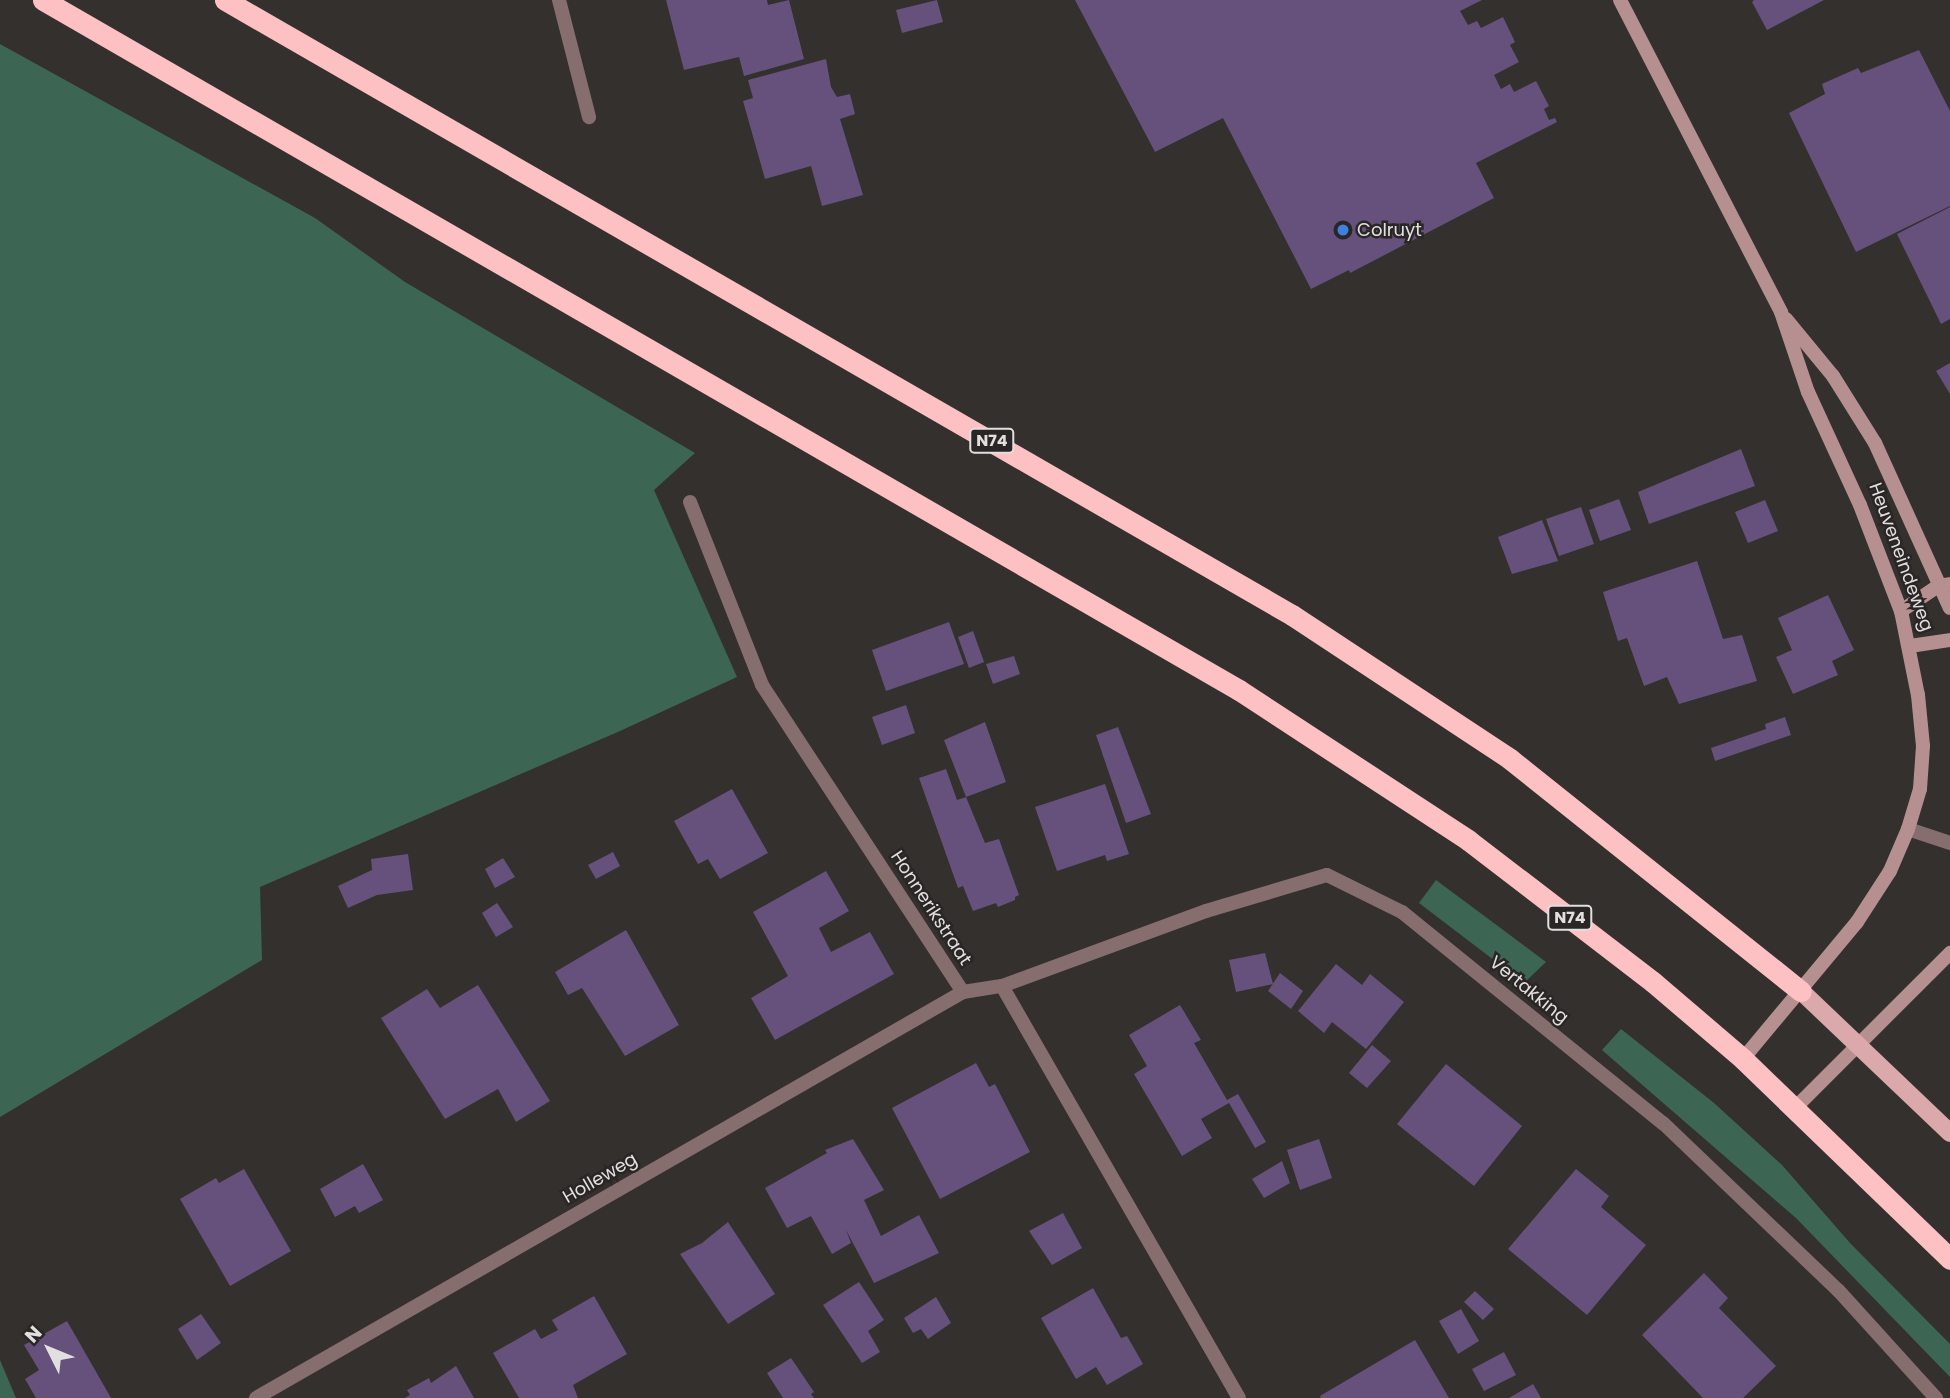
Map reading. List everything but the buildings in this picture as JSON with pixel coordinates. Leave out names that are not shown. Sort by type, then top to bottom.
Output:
[{"type":"highway","name":"N74","points":[[43,0],[1239,690],[1468,839],[1653,982],[1743,1059],[1796,1107],[1950,1259]]},
{"type":"highway","name":"N74","points":[[225,0],[1292,615],[1510,759],[1801,991]]},
{"type":"main road","name":"N74","points":[[1801,991],[1950,1133]]},
{"type":"street","points":[[559,0],[589,117]]},
{"type":"street","name":"Heuveneindeweg","points":[[1620,0],[1780,312],[1808,392],[1860,505],[1900,611],[1910,646],[1923,746],[1920,789],[1909,829],[1890,871],[1857,922],[1743,1059]]},
{"type":"street","name":"Heuveneindeweg","points":[[1780,312],[1833,376],[1875,443],[1944,585],[1950,608]]},
{"type":"street","name":"Honnerikstraat","points":[[690,502],[762,685],[963,992],[1002,986]]},
{"type":"street","points":[[1900,611],[1944,585]]},
{"type":"street","points":[[1910,646],[1950,640]]},
{"type":"street","points":[[1909,829],[1950,843]]},
{"type":"street","name":"Vertakking","points":[[1002,986],[1206,911],[1328,875],[1402,912],[1663,1123],[1838,1290],[1936,1398]]},
{"type":"street","points":[[1796,1107],[1857,1043],[1950,953]]},
{"type":"street","points":[[1002,986],[1239,1398]]},
{"type":"street","name":"Holleweg","points":[[256,1398],[963,992]]},
{"type":"green space","points":[[0,44],[315,218],[405,282],[695,453],[654,490],[737,677],[620,731],[260,887],[262,960],[0,1117]]},
{"type":"green space","points":[[1436,880],[1546,962],[1524,983],[1419,903]]},
{"type":"green space","points":[[1621,1029],[1714,1103],[1782,1165],[1850,1243],[1950,1344],[1950,1377],[1796,1218],[1602,1050]]},
{"type":"green space","points":[[0,1360],[16,1398],[0,1398]]},
{"type":"place","name":"Colruyt","points":[[1343,230]]}]
